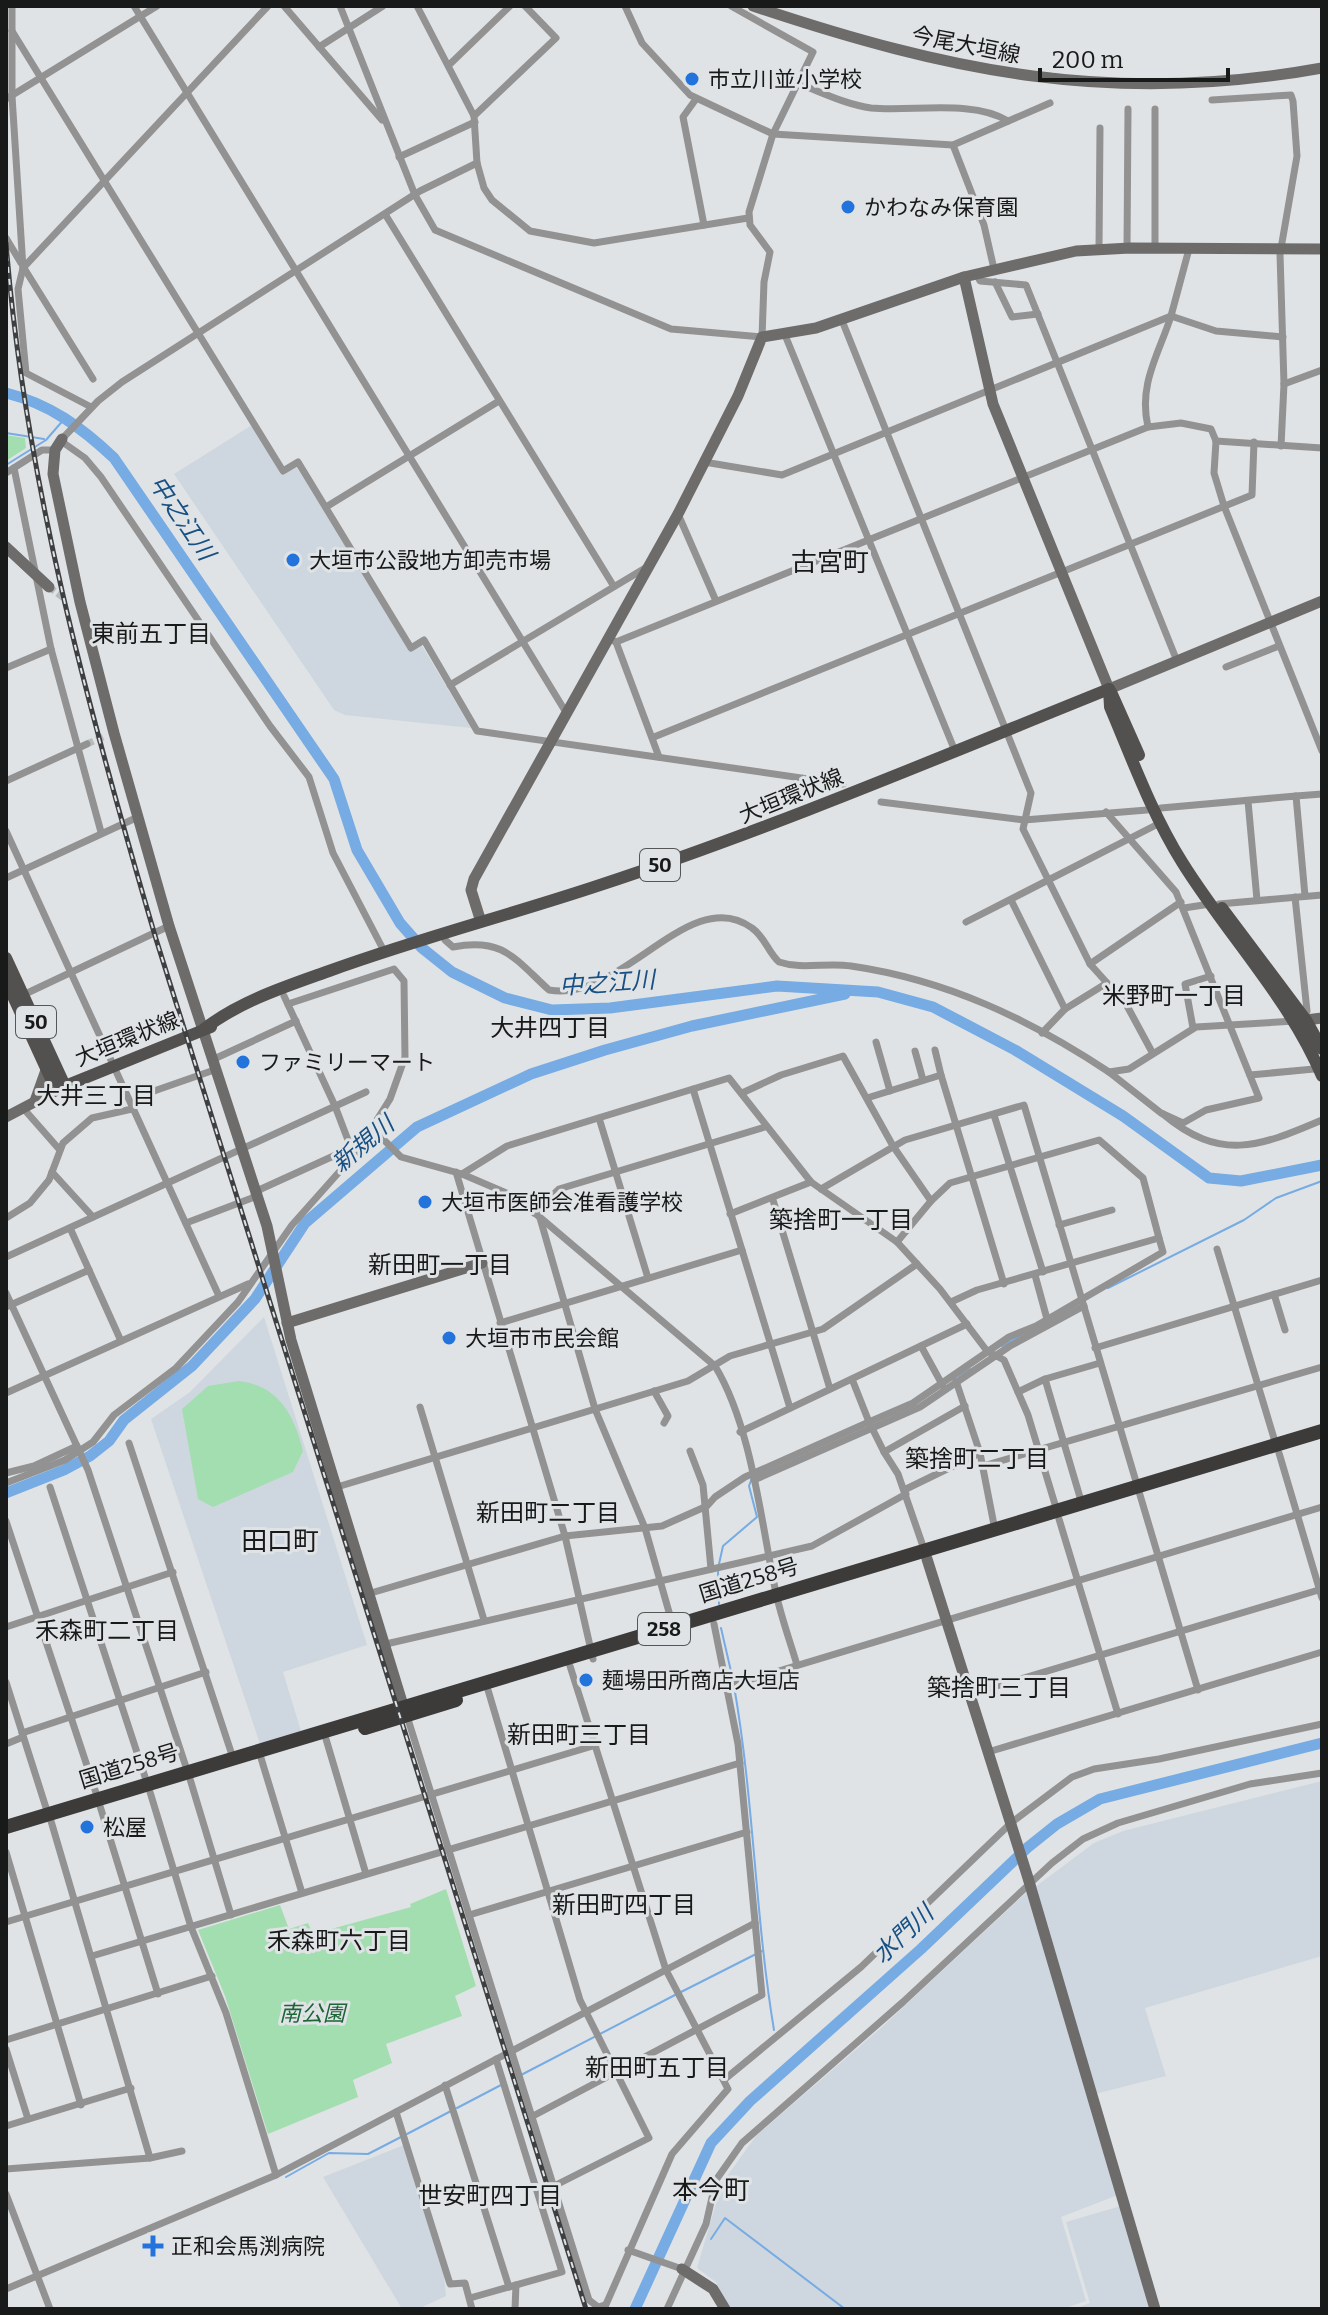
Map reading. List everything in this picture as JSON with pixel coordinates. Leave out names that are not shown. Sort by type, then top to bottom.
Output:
[{"type":"highway","name":"国道258号","points":[[1278,1449],[1322,1431]]},
{"type":"highway","name":"国道258号","points":[[189,1775],[261,1758],[406,1710],[570,1666],[673,1626],[778,1599],[1278,1449],[1322,1440]]},
{"type":"highway","name":"国道258号","points":[[926,1555],[995,1530],[1138,1491]]},
{"type":"highway","name":"国道258号","points":[[6,1834],[233,1758],[592,1655],[714,1624],[778,1599]]},
{"type":"highway","name":"国道258号","points":[[6,1827],[50,1817]]},
{"type":"main road","name":"大垣環状線","points":[[204,1029],[218,1018],[280,989],[736,839],[1109,689]]},
{"type":"main road","points":[[1109,689],[1119,703],[1160,823],[1214,904],[1302,1017],[1322,1049]]},
{"type":"main road","points":[[1153,802],[1214,904]]},
{"type":"main road","name":"大垣環状線","points":[[65,1086],[114,1064],[286,1000],[389,952]]},
{"type":"main road","name":"大垣環状線","points":[[6,958],[15,999],[65,1086]]},
{"type":"main road","name":"大垣環状線","points":[[6,981],[51,1079],[65,1086]]},
{"type":"main road","points":[[1302,1017],[1318,1072]]},
{"type":"street","points":[[12,6],[9,98],[24,268],[18,289],[26,373],[92,407]]},
{"type":"street","points":[[134,6],[568,716]]},
{"type":"street","points":[[9,98],[157,6]]},
{"type":"street","points":[[24,268],[268,6]]},
{"type":"street","points":[[284,6],[373,113],[384,121]]},
{"type":"street","points":[[340,6],[415,195],[435,230],[638,316],[691,334],[785,335],[970,275],[1099,249],[1322,249]]},
{"type":"street","points":[[319,47],[383,6]]},
{"type":"street","points":[[449,65],[510,6]]},
{"type":"street","points":[[399,157],[475,119],[556,38],[525,6]]},
{"type":"street","points":[[625,6],[642,43],[696,99],[773,134],[953,145],[1050,103]]},
{"type":"street","points":[[481,922],[472,885],[613,640],[738,396],[762,337],[764,282],[770,252],[748,218],[773,134],[813,57],[810,47],[731,6]]},
{"type":"street","name":"今尾大垣線","points":[[753,6],[912,55],[1028,77],[1177,85],[1322,68]]},
{"type":"street","points":[[421,8],[475,119],[477,163],[484,188],[492,200],[530,231],[594,243],[748,218]]},
{"type":"street","points":[[12,31],[283,471],[298,462],[411,648],[424,640],[477,731],[843,784]]},
{"type":"street","points":[[799,84],[869,107],[953,109],[999,115],[1008,121]]},
{"type":"street","points":[[1212,100],[1291,95],[1297,156],[1282,249],[1284,384],[1281,446]]},
{"type":"street","points":[[696,99],[683,117],[704,225]]},
{"type":"street","points":[[1127,248],[1128,109]]},
{"type":"street","points":[[1155,109],[1155,248]]},
{"type":"street","points":[[1099,249],[1100,128]]},
{"type":"street","points":[[953,145],[984,225],[994,269]]},
{"type":"street","points":[[6,473],[59,443],[105,394],[415,195],[477,163]]},
{"type":"street","points":[[385,214],[613,585]]},
{"type":"street","points":[[6,238],[93,379]]},
{"type":"street","points":[[1148,427],[1144,410],[1147,374],[1171,316],[1189,249]]},
{"type":"street","points":[[970,275],[980,281],[1026,285],[1177,661]]},
{"type":"street","points":[[970,275],[989,389],[1109,689],[1322,601]]},
{"type":"street","points":[[995,282],[1012,317],[1038,314]]},
{"type":"street","points":[[704,462],[782,475],[1171,316],[1216,331],[1283,337]]},
{"type":"street","points":[[841,318],[1031,793],[1031,806],[1023,829],[1090,964],[1126,1004],[1152,1052]]},
{"type":"street","points":[[785,335],[955,751]]},
{"type":"street","points":[[1284,384],[1322,370]]},
{"type":"street","points":[[326,507],[499,401]]},
{"type":"street","points":[[613,640],[1148,427],[1198,424],[1211,429],[1216,441],[1214,473],[1224,506],[1319,737],[1322,751]]},
{"type":"street","points":[[1216,441],[1322,448]]},
{"type":"street","points":[[654,737],[1252,495],[1254,442]]},
{"type":"street","points":[[59,443],[53,474],[110,735],[243,1148],[275,1256],[287,1323],[447,1850],[589,2300],[598,2307],[604,2307],[672,2154],[728,2089],[666,1970],[615,1800],[570,1666]]},
{"type":"street","points":[[59,443],[85,458],[101,477],[270,726],[309,777],[333,853],[389,952]]},
{"type":"street","points":[[14,468],[51,649],[101,832]]},
{"type":"street","points":[[678,514],[716,601]]},
{"type":"street","points":[[6,547],[49,587]]},
{"type":"street","points":[[450,685],[613,585],[649,567]]},
{"type":"street","points":[[65,599],[80,602]]},
{"type":"street","points":[[613,640],[654,737],[659,757]]},
{"type":"street","points":[[1226,667],[1279,646]]},
{"type":"street","points":[[6,668],[51,649]]},
{"type":"street","points":[[6,781],[87,744]]},
{"type":"street","points":[[881,802],[1025,818],[1106,812],[1153,802],[1248,801],[1322,794]]},
{"type":"street","points":[[1296,796],[1305,896]]},
{"type":"street","points":[[1248,801],[1257,900]]},
{"type":"street","points":[[1106,812],[1176,892],[1259,1098],[1206,1110],[1186,1123],[1161,1113]]},
{"type":"street","points":[[6,878],[138,817]]},
{"type":"street","points":[[966,922],[1160,823]]},
{"type":"street","points":[[6,831],[219,1296]]},
{"type":"street","points":[[1090,964],[1182,905],[1322,895]]},
{"type":"street","points":[[1295,897],[1302,1017]]},
{"type":"street","points":[[1011,900],[1065,1009]]},
{"type":"street","points":[[439,939],[453,947],[475,943],[496,945],[549,990],[560,992],[603,980],[698,920],[733,919],[751,926],[779,962],[808,967],[851,966],[952,991],[990,1004],[1109,1072],[1193,1138],[1233,1146],[1274,1141],[1322,1120]]},
{"type":"street","points":[[15,999],[169,926]]},
{"type":"street","points":[[6,1483],[79,1450],[104,1432],[127,1403],[176,1368],[238,1302],[250,1283],[275,1256],[292,1225],[353,1150],[371,1127],[390,1099],[405,1057],[404,981],[394,969],[286,1000],[353,1150]]},
{"type":"street","points":[[1193,1028],[1185,984],[1211,976]]},
{"type":"street","points":[[1042,1033],[1065,1009],[1107,983]]},
{"type":"street","points":[[1109,1072],[1123,1072],[1193,1028],[1302,1017],[1322,1018]]},
{"type":"street","points":[[6,1218],[30,1203],[52,1172],[59,1149],[92,1118],[135,1107],[154,1091],[216,1064],[296,1021]]},
{"type":"street","points":[[876,1042],[890,1091]]},
{"type":"street","points":[[935,1050],[970,1178],[1004,1284]]},
{"type":"street","points":[[915,1051],[923,1080]]},
{"type":"street","points":[[742,1093],[781,1075],[843,1056],[893,1146],[931,1201]]},
{"type":"street","points":[[35,1102],[46,1070]]},
{"type":"street","points":[[1250,1075],[1318,1072]]},
{"type":"street","points":[[867,1098],[941,1075]]},
{"type":"street","points":[[459,1173],[507,1146],[729,1078],[811,1182],[897,1242],[951,1302],[987,1351],[998,1354],[1018,1392],[1039,1452],[1118,1714]]},
{"type":"street","points":[[7,1114],[65,1086]]},
{"type":"street","points":[[693,1089],[790,1408]]},
{"type":"street","points":[[6,1257],[366,1092]]},
{"type":"street","points":[[821,1189],[893,1146],[1024,1105],[1198,1690]]},
{"type":"street","points":[[23,1108],[59,1149]]},
{"type":"street","points":[[994,1115],[1039,1274],[1047,1319]]},
{"type":"street","points":[[599,1118],[648,1278]]},
{"type":"street","points":[[371,1127],[399,1155],[415,1163],[459,1173],[502,1188],[715,1366],[732,1401],[753,1477],[778,1599],[797,1665]]},
{"type":"street","points":[[537,1215],[559,1189],[765,1127]]},
{"type":"street","points":[[897,1242],[950,1183],[1099,1140],[1115,1150],[1143,1178],[1163,1252],[956,1381],[943,1386]]},
{"type":"street","points":[[186,1223],[252,1198],[256,1193],[353,1150]]},
{"type":"street","points":[[52,1172],[93,1217]]},
{"type":"street","points":[[459,1173],[482,1263],[565,1536],[592,1655]]},
{"type":"street","points":[[730,1214],[773,1200],[811,1182]]},
{"type":"street","points":[[773,1200],[830,1389]]},
{"type":"street","points":[[1059,1225],[1112,1210]]},
{"type":"street","points":[[537,1215],[595,1409],[645,1528],[673,1626]]},
{"type":"street","points":[[70,1228],[121,1341]]},
{"type":"street","points":[[951,1302],[1159,1238]]},
{"type":"street","points":[[970,1694],[1321,1592],[1217,1249]]},
{"type":"street","points":[[500,1323],[742,1250]]},
{"type":"street","points":[[287,1323],[482,1263]]},
{"type":"street","points":[[337,1487],[688,1381],[730,1356],[812,1333],[917,1264]]},
{"type":"street","points":[[9,1306],[89,1270]]},
{"type":"street","points":[[1095,1348],[1322,1280]]},
{"type":"street","points":[[6,1393],[250,1283]]},
{"type":"street","points":[[6,1293],[9,1306],[86,1467],[189,1775],[231,1915]]},
{"type":"street","points":[[1274,1294],[1285,1330]]},
{"type":"street","points":[[371,1593],[565,1536],[662,1526],[707,1506],[715,1497],[753,1477],[870,1425],[920,1407],[987,1351],[1082,1302]]},
{"type":"street","points":[[740,1432],[967,1324]]},
{"type":"street","points":[[921,1346],[943,1386]]},
{"type":"street","points":[[1018,1392],[1045,1379],[1100,1363]]},
{"type":"street","points":[[983,1466],[1322,1367]]},
{"type":"street","points":[[852,1379],[870,1425],[905,1492],[926,1555],[1029,1880],[1155,2309]]},
{"type":"street","points":[[1045,1379],[1082,1504]]},
{"type":"street","points":[[956,1381],[980,1453],[995,1530]]},
{"type":"street","points":[[654,1391],[668,1416],[664,1423]]},
{"type":"street","points":[[884,1452],[965,1406]]},
{"type":"street","points":[[420,1407],[484,1620]]},
{"type":"street","points":[[129,1443],[233,1758]]},
{"type":"street","points":[[6,1473],[79,1450]]},
{"type":"street","points":[[690,1451],[707,1506],[711,1569]]},
{"type":"street","points":[[386,1644],[812,1546],[980,1453]]},
{"type":"street","points":[[50,1487],[121,1700],[191,1927],[212,1976],[276,2175]]},
{"type":"street","points":[[729,1686],[1322,1507]]},
{"type":"street","points":[[6,1521],[99,1802],[158,1994]]},
{"type":"street","points":[[6,1627],[173,1572]]},
{"type":"street","points":[[533,2116],[762,1995],[740,1763],[729,1686],[714,1624]]},
{"type":"street","points":[[988,1752],[1322,1652]]},
{"type":"street","points":[[6,1744],[71,1716],[206,1672]]},
{"type":"street","points":[[6,1682],[76,1901],[150,2158]]},
{"type":"street","points":[[488,1690],[585,2012],[649,2138],[554,2186]]},
{"type":"street","points":[[725,2079],[861,1967],[1052,1789],[1094,1769],[1159,1759],[1322,1724]]},
{"type":"street","points":[[326,1739],[366,1874]]},
{"type":"street","points":[[6,1922],[596,1745]]},
{"type":"street","points":[[261,1758],[302,1893]]},
{"type":"street","points":[[92,1956],[740,1763]]},
{"type":"street","points":[[667,2309],[680,2268],[706,2224],[716,2180],[742,2143],[903,2002],[1029,1880],[1100,1830],[1250,1784],[1322,1773]]},
{"type":"street","points":[[469,1915],[747,1832]]},
{"type":"street","points":[[6,1852],[81,2105]]},
{"type":"street","points":[[6,2289],[276,2175],[755,1923]]},
{"type":"street","points":[[6,2040],[212,1976]]},
{"type":"street","points":[[6,2049],[28,2119]]},
{"type":"street","points":[[470,2298],[562,2272],[496,2059]]},
{"type":"street","points":[[445,2085],[513,2286],[515,2309]]},
{"type":"street","points":[[6,2126],[131,2088]]},
{"type":"street","points":[[396,2112],[450,2284],[465,2283],[472,2309]]},
{"type":"street","points":[[6,2169],[150,2158],[182,2151]]},
{"type":"street","points":[[6,2194],[50,2309]]},
{"type":"street","points":[[630,2250],[700,2277],[713,2289],[725,2309]]},
{"type":"shaded area","name":"大垣市公設地方卸売市場","points":[[252,425],[281,475],[296,466],[409,651],[421,644],[471,728],[345,715],[334,710],[174,474]]},
{"type":"shaded area","points":[[264,1317],[367,1645],[283,1672],[301,1731],[260,1744],[151,1419],[190,1392]]},
{"type":"shaded area","points":[[1322,1781],[1322,1956],[1145,2008],[1166,2076],[1095,2094],[1035,1887],[1094,1843],[1123,1831]]},
{"type":"shaded area","points":[[1029,1890],[1118,2195],[1061,2217],[1086,2301],[1063,2309],[731,2309],[716,2282],[697,2268],[722,2183],[756,2136],[882,2027]]},
{"type":"shaded area","points":[[404,2145],[444,2275],[446,2296],[418,2309],[402,2309],[323,2177]]},
{"type":"shaded area","points":[[1121,2206],[1152,2309],[1074,2309],[1090,2303],[1066,2222]]},
{"type":"green space","points":[[6,435],[25,438],[26,448],[6,461]]},
{"type":"green space","points":[[239,1381],[265,1389],[283,1404],[295,1426],[303,1451],[293,1472],[213,1507],[198,1499],[182,1409],[208,1386]]},
{"type":"green space","name":"南公園","points":[[446,1889],[476,1986],[455,1996],[462,2016],[386,2044],[392,2063],[353,2080],[358,2097],[268,2134],[225,1996],[198,1930],[280,1905],[289,1929],[308,1923],[313,1934],[411,1907],[410,1904]]},
{"type":"waterway","name":"中之江川","points":[[6,393],[37,403],[64,418],[114,458],[334,779],[357,850],[400,923],[422,948],[452,972],[505,998],[552,1010],[610,1008],[777,986],[878,992],[933,1007],[1015,1050],[1123,1116],[1209,1178],[1241,1181],[1322,1165]]},
{"type":"waterway","points":[[6,465],[46,440],[66,417]]},
{"type":"waterway","points":[[6,433],[44,439]]},
{"type":"waterway","name":"新規川","points":[[6,1493],[64,1470],[109,1441],[124,1420],[192,1366],[255,1299],[305,1223],[417,1127],[531,1074],[605,1050],[692,1026],[845,994]]},
{"type":"waterway","points":[[1108,1288],[1244,1220],[1276,1198],[1322,1181]]},
{"type":"waterway","points":[[1002,1346],[1022,1335]]},
{"type":"waterway","points":[[958,1376],[970,1369]]},
{"type":"waterway","points":[[719,1564],[723,1546],[757,1517],[749,1486],[752,1478]]},
{"type":"waterway","points":[[718,1571],[719,1604]]},
{"type":"waterway","points":[[721,1628],[733,1680]]},
{"type":"waterway","points":[[734,1686],[774,2030]]},
{"type":"waterway","name":"水門川","points":[[635,2309],[711,2143],[750,2101],[921,1949],[1027,1848],[1057,1824],[1100,1799],[1322,1743]]},
{"type":"waterway","points":[[681,1992],[762,1951]]},
{"type":"waterway","points":[[521,2075],[675,1995]]},
{"type":"waterway","points":[[457,2108],[501,2085]]},
{"type":"waterway","points":[[407,2134],[451,2111]]},
{"type":"waterway","points":[[286,2177],[329,2153],[368,2154],[401,2137]]},
{"type":"waterway","points":[[711,2239],[725,2218],[845,2309]]},
{"type":"tunnel","points":[[49,587],[65,599]]},
{"type":"tunnel","points":[[87,744],[105,736]]},
{"type":"railway","points":[[6,243],[15,332],[44,508],[107,768],[156,939],[586,2309]]},
{"type":"place","name":"市立川並小学校","points":[[692,79]]},
{"type":"place","name":"かわなみ保育園","points":[[848,207]]},
{"type":"place","name":"大垣市公設地方卸売市場","points":[[293,560]]},
{"type":"place","name":"ファミリーマート","points":[[243,1062]]},
{"type":"place","name":"大垣市医師会准看護学校","points":[[425,1202]]},
{"type":"place","name":"大垣市市民会館","points":[[449,1338]]},
{"type":"place","name":"麺場田所商店大垣店","points":[[586,1680]]},
{"type":"place","name":"松屋","points":[[87,1827]]},
{"type":"place","name":"正和会馬渕病院","points":[[153,2246]]},
{"type":"district","name":"古宮町","points":[[830,562]]},
{"type":"district","name":"東前五丁目","points":[[151,634]]},
{"type":"district","name":"米野町一丁目","points":[[1174,996]]},
{"type":"district","name":"大井四丁目","points":[[550,1028]]},
{"type":"district","name":"大井三丁目","points":[[96,1096]]},
{"type":"district","name":"築捨町一丁目","points":[[841,1220]]},
{"type":"district","name":"新田町一丁目","points":[[440,1265]]},
{"type":"district","name":"築捨町二丁目","points":[[977,1459]]},
{"type":"district","name":"新田町二丁目","points":[[548,1513]]},
{"type":"district","name":"田口町","points":[[280,1541]]},
{"type":"district","name":"禾森町二丁目","points":[[107,1631]]},
{"type":"district","name":"築捨町三丁目","points":[[999,1688]]},
{"type":"district","name":"新田町三丁目","points":[[579,1735]]},
{"type":"district","name":"新田町四丁目","points":[[624,1905]]},
{"type":"district","name":"禾森町六丁目","points":[[339,1941]]},
{"type":"district","name":"新田町五丁目","points":[[657,2068]]},
{"type":"district","name":"本今町","points":[[711,2190]]},
{"type":"district","name":"世安町四丁目","points":[[490,2196]]}]
